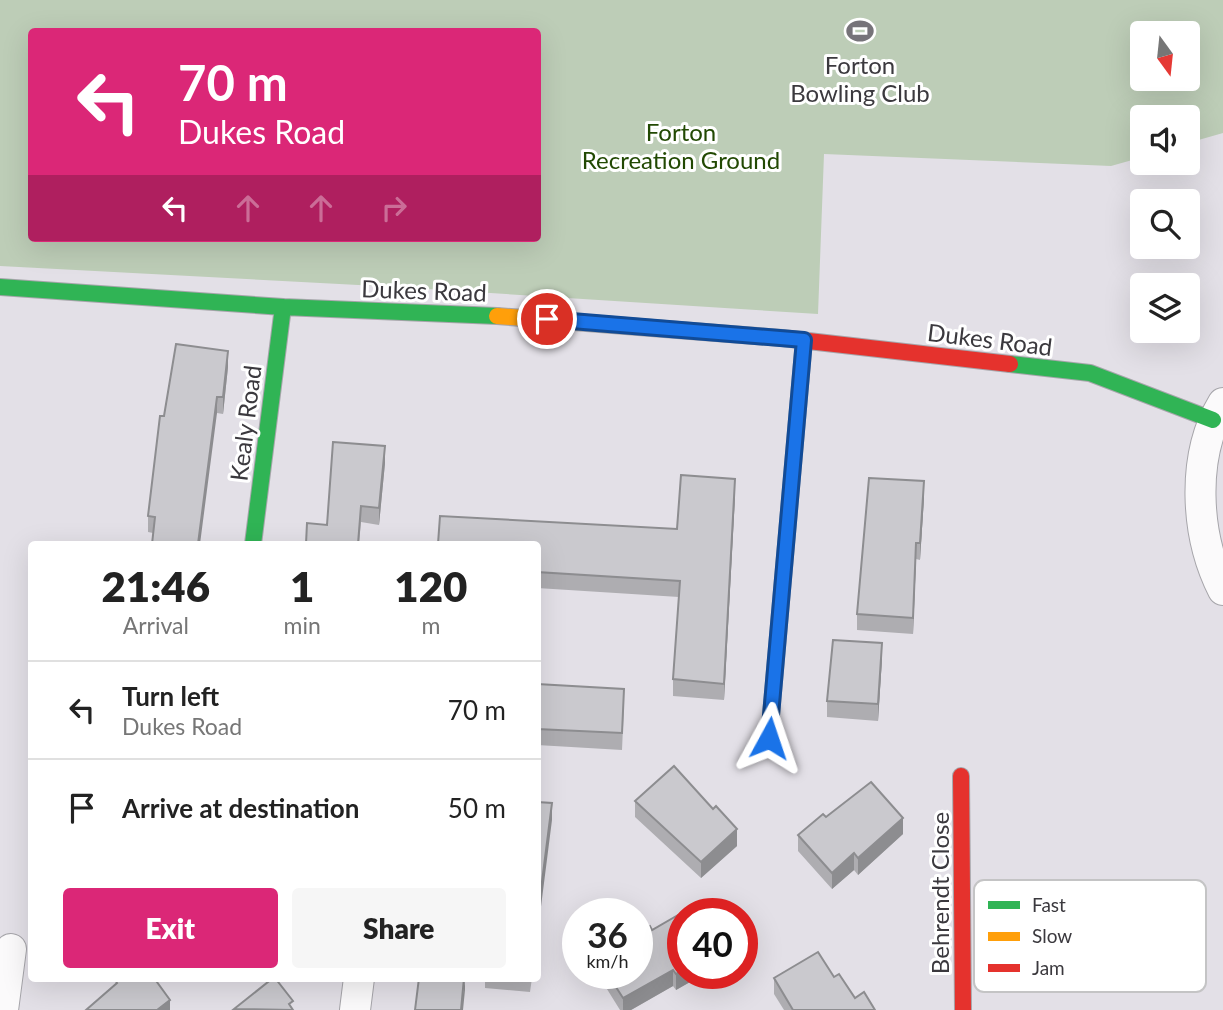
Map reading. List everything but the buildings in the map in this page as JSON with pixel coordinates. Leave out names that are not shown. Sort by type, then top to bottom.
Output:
[{"type":"street","name":"Dukes Road","points":[[0,287],[283,307],[519,317],[804,340],[1090,373],[1218,411]]},
{"type":"street","name":"Kealy Road","points":[[253,541],[283,307]]},
{"type":"street","points":[[769,738],[804,340]]},
{"type":"street","points":[[1218,411],[1200,466],[1201,515],[1214,572],[1223,590]]},
{"type":"street","name":"Behrendt Close","points":[[961,776],[963,1010]]},
{"type":"street","points":[[3,1010],[11,949]]},
{"type":"street","points":[[355,1010],[358,982]]},
{"type":"green space","name":"Forton Recreation Ground","points":[[0,0],[1223,0],[1223,133],[1200,140],[1200,105],[1130,105],[1130,161],[1111,166],[824,154],[818,314],[396,287],[0,266]]},
{"type":"traffic: fast","points":[[0,287],[283,307],[497,316]]},
{"type":"traffic: fast","points":[[253,541],[283,307]]},
{"type":"traffic: fast","points":[[791,488],[804,340]]},
{"type":"traffic: fast","points":[[1010,364],[1090,373],[1213,420]]},
{"type":"traffic: slow","points":[[497,316],[782,338]]},
{"type":"traffic: jam","points":[[782,338],[1010,364]]},
{"type":"traffic: jam","points":[[769,738],[791,488]]},
{"type":"traffic: jam","points":[[961,776],[963,1010]]},
{"type":"place","name":"Forton Bowling Club","points":[[860,31]]},
{"type":"route","points":[[547,319],[804,340],[769,738]]}]
